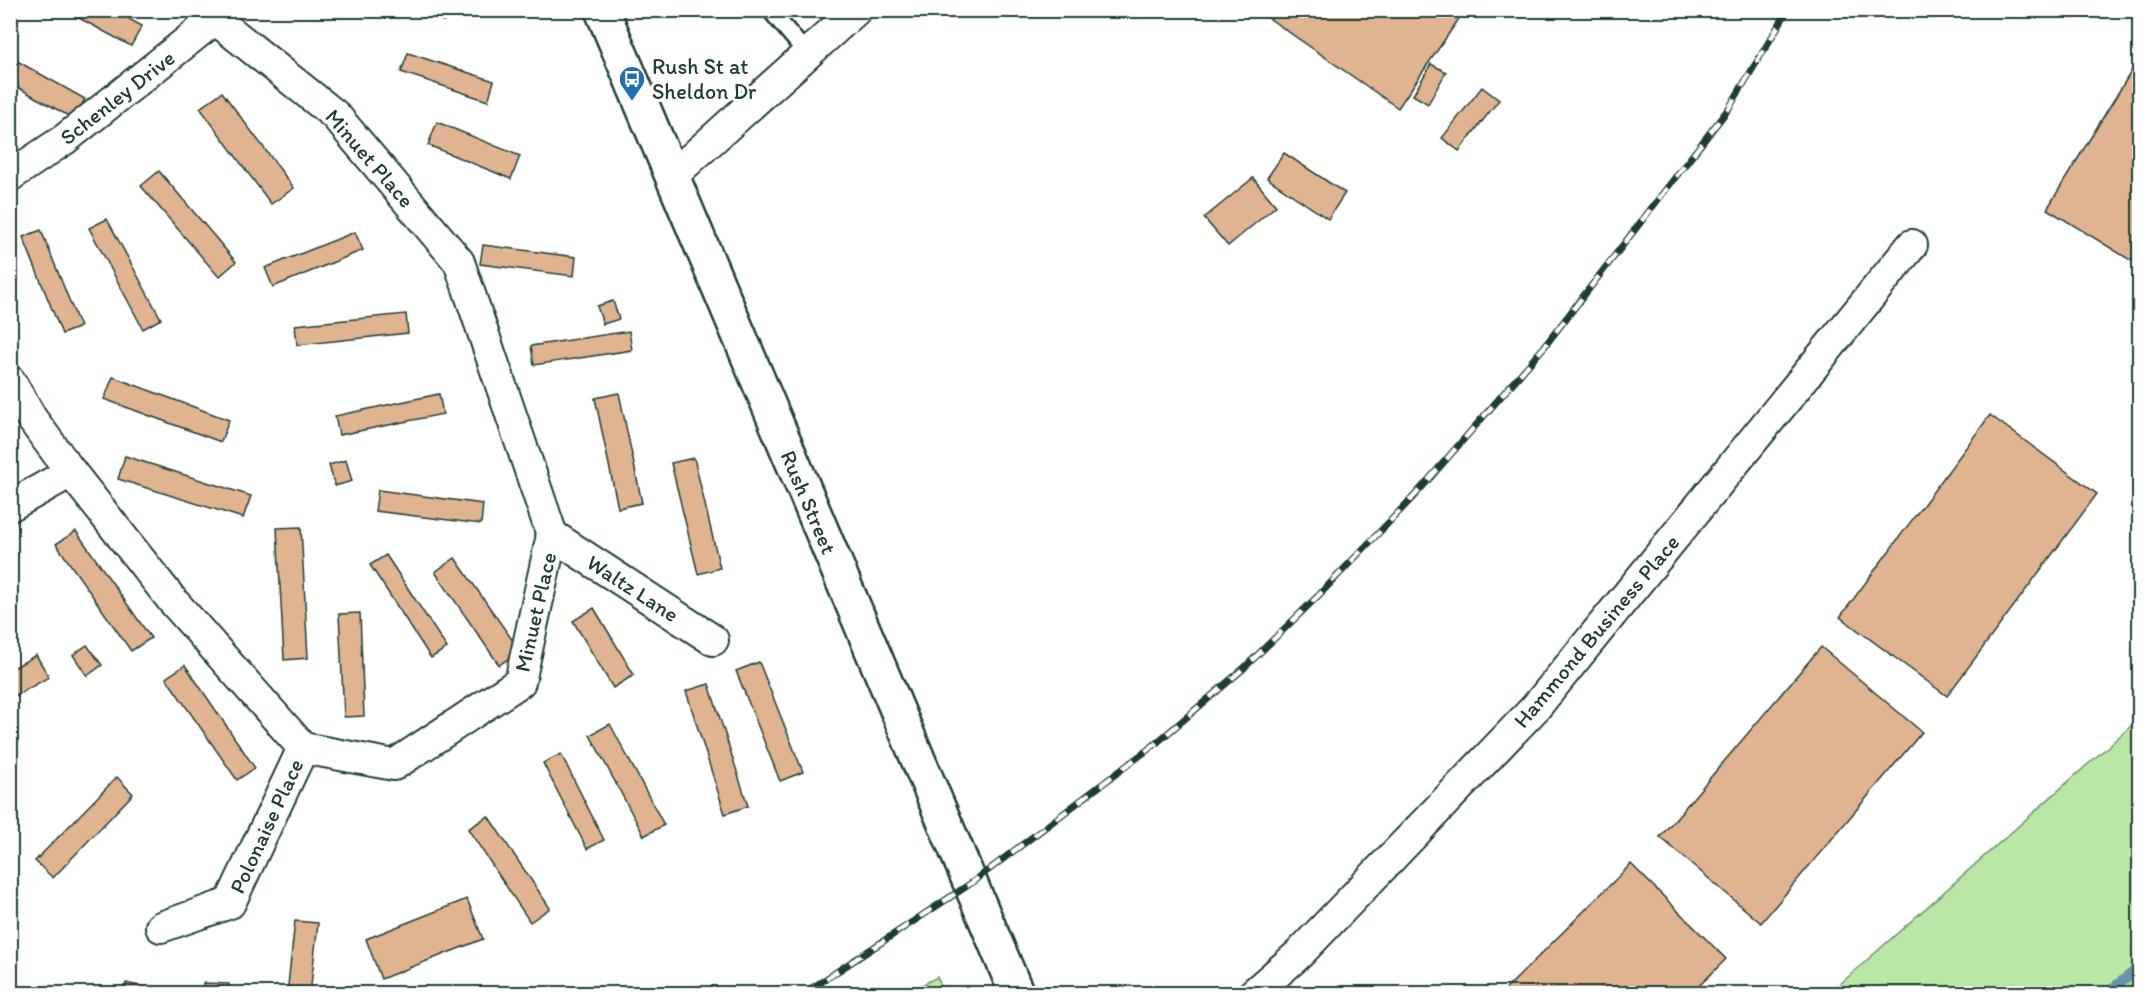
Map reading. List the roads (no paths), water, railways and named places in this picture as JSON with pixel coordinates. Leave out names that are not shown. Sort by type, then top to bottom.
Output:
[{"type":"street","name":"Rush Street","points":[[602,10],[1017,993]]},
{"type":"street","points":[[672,176],[856,10]]},
{"type":"street","name":"Schenley Drive","points":[[10,176],[65,139],[215,15]]},
{"type":"street","name":"Minuet Place","points":[[215,15],[335,115],[459,262],[552,536],[520,682],[394,765],[303,748]]},
{"type":"street","name":"Hammond Business Place","points":[[1253,993],[1299,954],[1536,707],[1912,244]]},
{"type":"street","points":[[10,381],[32,418],[71,472],[172,600],[303,748]]},
{"type":"street","points":[[10,506],[71,472]]},
{"type":"street","name":"Waltz Lane","points":[[552,536],[713,640]]},
{"type":"street","name":"Polonaise Place","points":[[161,927],[230,903],[303,748]]},
{"type":"lane","points":[[770,10],[807,54]]},
{"type":"waterway","points":[[2105,994],[2140,967]]},
{"type":"railway","points":[[803,994],[970,884],[1154,745],[1243,669],[1320,594],[1417,493],[1544,347],[1729,108],[1788,10]]},
{"type":"place","name":"Rush St at Sheldon Dr","points":[[632,102]]}]
